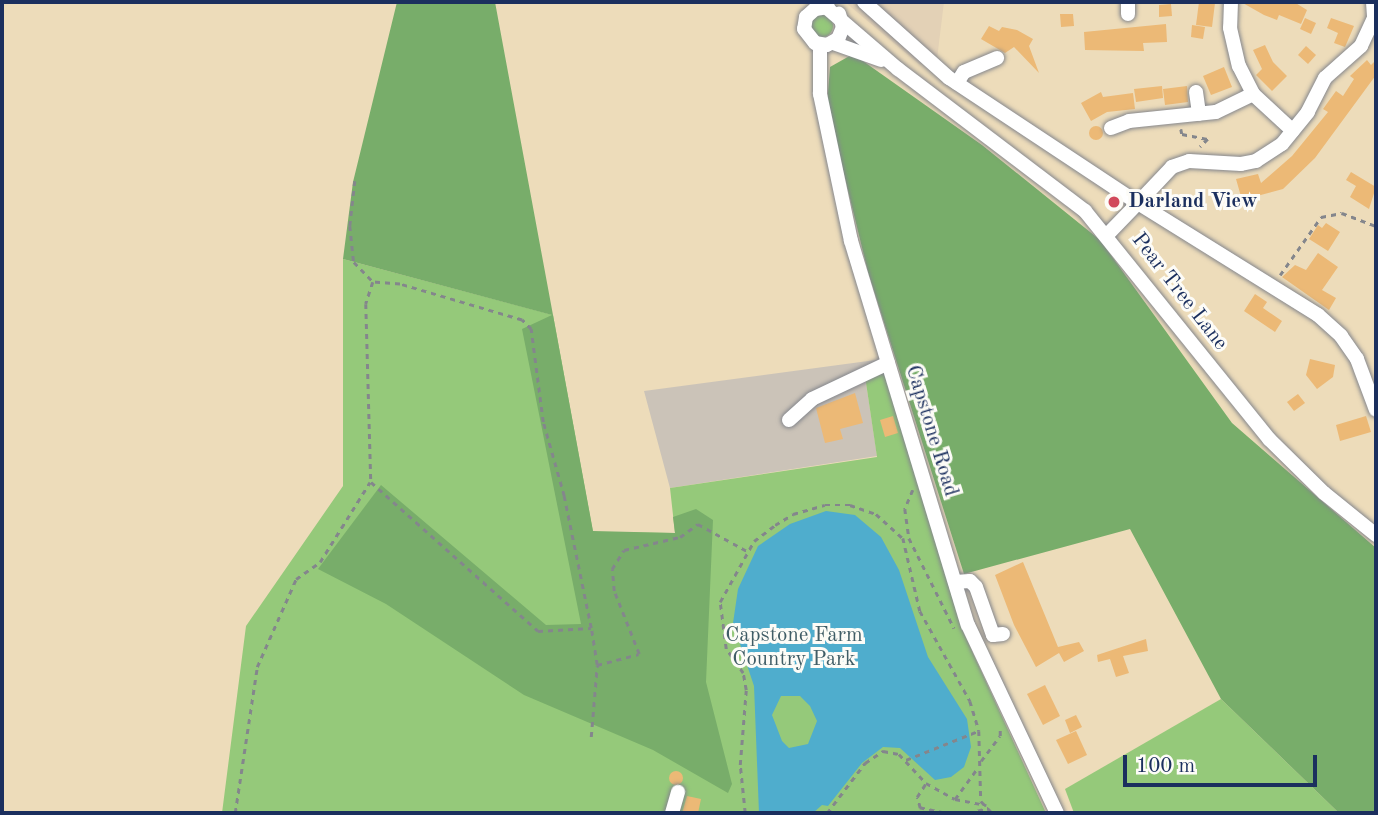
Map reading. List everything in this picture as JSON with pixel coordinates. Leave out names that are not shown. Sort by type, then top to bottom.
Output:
[{"type":"street","points":[[803,2],[806,35],[827,44],[841,33],[829,8],[815,9],[806,17]]},
{"type":"street","points":[[864,2],[957,83],[1138,203],[1274,284],[1341,336],[1357,359],[1376,410]]},
{"type":"street","points":[[1231,2],[1234,49],[1253,94],[1293,131]]},
{"type":"street","points":[[1107,235],[1172,167],[1189,161],[1256,161],[1293,131],[1325,78],[1361,47],[1375,18],[1373,2]]},
{"type":"street","name":"Pear Tree Lane","points":[[829,8],[898,69],[1085,211],[1269,439],[1375,532]]},
{"type":"street","name":"Pear Tree Lane","points":[[827,44],[898,69]]},
{"type":"street","name":"Capstone Road","points":[[827,44],[820,94],[851,241],[968,625],[1057,813]]},
{"type":"street","points":[[957,83],[964,72],[997,58]]},
{"type":"street","points":[[1195,115],[1196,92]]},
{"type":"street","points":[[1111,128],[1129,121],[1224,110],[1253,94]]},
{"type":"street","points":[[789,420],[811,399],[888,363]]},
{"type":"street","points":[[955,582],[970,580],[976,587],[993,635],[1003,634]]},
{"type":"street","points":[[672,813],[678,792]]},
{"type":"path","points":[[1195,115],[1192,124],[1180,131],[1208,139],[1198,149]]},
{"type":"path","points":[[355,181],[350,226],[354,262],[373,282],[400,284],[510,316],[531,329],[543,422],[591,628],[597,665],[591,737]]},
{"type":"path","points":[[1274,284],[1321,217],[1342,213],[1376,226]]},
{"type":"path","points":[[235,813],[257,667],[296,579],[320,562],[370,482],[366,304],[373,282]]},
{"type":"path","points":[[925,478],[905,509],[909,538],[957,634]]},
{"type":"path","points":[[370,482],[538,631],[591,628]]},
{"type":"path","points":[[746,813],[740,765],[746,690],[743,673],[726,649],[720,602],[747,551],[793,514],[825,505],[850,505],[892,526],[903,538],[919,611],[970,701],[979,731],[979,764],[987,807],[992,813]]},
{"type":"path","points":[[597,665],[639,654],[614,591],[612,569],[624,550],[680,537],[698,524],[747,551]]},
{"type":"path","points":[[955,799],[1000,736],[1000,724]]},
{"type":"path","points":[[906,760],[979,731]]},
{"type":"path","points":[[827,813],[865,763],[883,751],[906,760],[926,783],[955,799],[987,807]]},
{"type":"path","points":[[926,783],[916,797],[922,811],[944,813]]},
{"type":"path","points":[[968,813],[987,807]]},
{"type":"shaded area","points":[[845,2],[944,2],[937,59],[920,65]]},
{"type":"shaded area","points":[[883,359],[865,376],[877,456],[670,488],[644,391]]},
{"type":"green space","points":[[397,2],[495,2],[593,531],[675,533],[673,517],[696,509],[713,520],[706,682],[732,784],[728,793],[653,750],[524,695],[386,604],[318,569],[381,485],[546,625],[581,624],[522,329],[552,315],[343,259],[353,182]]},
{"type":"green space","points":[[822,15],[830,18],[833,26],[830,34],[822,37],[814,34],[811,26],[814,18]]},
{"type":"green space","points":[[853,54],[982,145],[1100,240],[1232,423],[1376,548],[1376,813],[1339,813],[1221,699],[1130,529],[964,574],[868,272],[827,105],[830,67]]},
{"type":"green space","name":"Capstone Farm Country Park","points":[[343,259],[553,315],[593,532],[675,533],[670,488],[877,457],[865,376],[886,368],[961,627],[1046,813],[222,813],[246,626],[343,486]]},
{"type":"green space","points":[[1221,699],[1339,813],[1074,813],[1065,789]]},
{"type":"water","points":[[826,511],[855,515],[881,537],[899,570],[928,657],[967,719],[971,747],[964,767],[951,777],[935,780],[900,748],[883,747],[862,763],[828,806],[822,805],[813,813],[759,813],[754,686],[733,623],[738,589],[758,546],[790,524]],"holes":[[[781,696],[800,696],[810,706],[817,721],[808,744],[789,748],[782,741],[772,715]]]},
{"type":"building","points":[[1199,2],[1215,3],[1212,27],[1196,25]]},
{"type":"building","points":[[1241,2],[1294,2],[1307,10],[1301,24],[1279,15],[1277,20]]},
{"type":"building","points":[[1171,4],[1172,16],[1159,17],[1159,5]]},
{"type":"building","points":[[1060,14],[1073,14],[1074,26],[1061,27]]},
{"type":"building","points":[[1305,18],[1316,23],[1311,34],[1300,29]]},
{"type":"building","points":[[1331,18],[1354,26],[1345,47],[1334,43],[1338,33],[1327,28]]},
{"type":"building","points":[[1166,24],[1167,42],[1143,43],[1144,51],[1085,50],[1084,32]]},
{"type":"building","points":[[1192,25],[1205,27],[1203,39],[1191,37]]},
{"type":"building","points":[[989,26],[999,31],[1002,27],[1017,30],[1033,39],[1029,46],[1039,73],[1014,47],[1005,53],[981,39]]},
{"type":"building","points":[[1265,45],[1273,62],[1287,76],[1272,91],[1256,75],[1262,69],[1253,50]]},
{"type":"building","points":[[1306,46],[1316,55],[1308,64],[1298,55]]},
{"type":"building","points":[[1367,60],[1371,65],[1376,60],[1376,75],[1315,158],[1283,189],[1242,200],[1236,179],[1258,174],[1261,183],[1292,156],[1328,112],[1323,109],[1336,91],[1343,96],[1354,79],[1350,76]]},
{"type":"building","points":[[1224,67],[1232,87],[1211,95],[1203,76]]},
{"type":"building","points":[[1162,86],[1163,98],[1136,102],[1134,89]]},
{"type":"building","points":[[1187,86],[1188,102],[1165,105],[1163,89]]},
{"type":"building","points":[[1101,92],[1103,97],[1133,93],[1135,109],[1107,112],[1091,121],[1081,103]]},
{"type":"building","points":[[1093,126],[1099,126],[1103,133],[1099,140],[1093,140],[1089,136],[1089,130]]},
{"type":"building","points":[[1351,172],[1376,187],[1369,209],[1350,197],[1356,186],[1346,180]]},
{"type":"building","points":[[1326,223],[1340,232],[1328,251],[1309,239],[1318,225],[1322,228]]},
{"type":"building","points":[[1318,253],[1338,267],[1322,290],[1336,298],[1329,310],[1282,277],[1295,265],[1306,270]]},
{"type":"building","points":[[1255,294],[1267,302],[1263,308],[1282,321],[1275,332],[1244,311]]},
{"type":"building","points":[[1310,359],[1335,365],[1333,377],[1317,389],[1306,375]]},
{"type":"building","points":[[855,393],[863,423],[840,429],[843,439],[825,443],[816,408]]},
{"type":"building","points":[[1298,394],[1305,403],[1294,411],[1287,402]]},
{"type":"building","points":[[893,416],[898,433],[885,437],[880,420]]},
{"type":"building","points":[[1366,416],[1371,432],[1340,441],[1336,425]]},
{"type":"building","points":[[1023,562],[1058,647],[1079,642],[1084,651],[1064,662],[1059,653],[1036,667],[1014,625],[995,575]]},
{"type":"building","points":[[1146,639],[1148,651],[1123,656],[1129,673],[1116,677],[1110,659],[1098,662],[1097,655]]},
{"type":"building","points":[[1045,685],[1060,716],[1043,725],[1027,694]]},
{"type":"building","points":[[1076,715],[1082,727],[1070,733],[1065,720]]},
{"type":"building","points":[[1076,731],[1087,755],[1068,764],[1056,740]]},
{"type":"building","points":[[673,771],[679,771],[683,778],[679,785],[673,785],[669,781],[669,775]]},
{"type":"building","points":[[687,796],[701,799],[698,813],[682,813]]},
{"type":"place","name":"Darland View","points":[[1114,202]]}]
